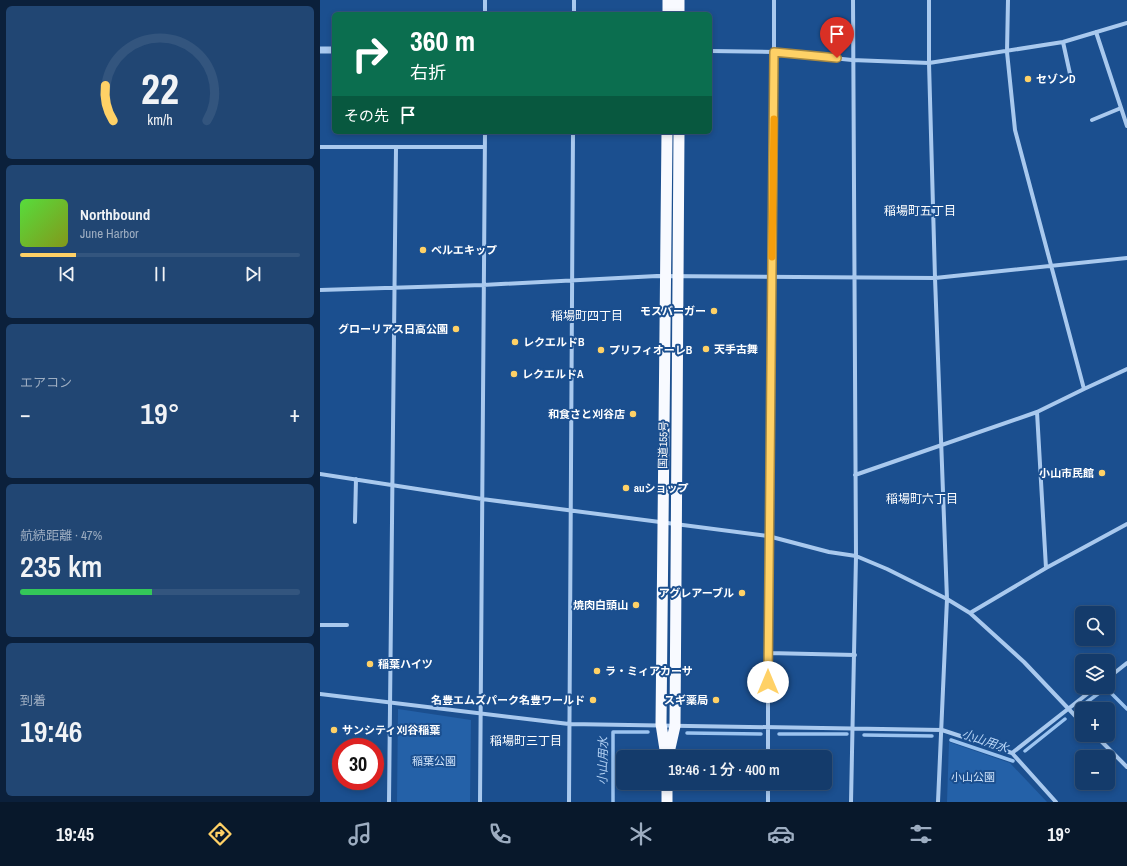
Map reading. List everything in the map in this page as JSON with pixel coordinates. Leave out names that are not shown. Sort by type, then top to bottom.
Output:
[{"type":"highway","points":[[668,0],[668,12]]},
{"type":"highway","points":[[679,0],[679,12]]},
{"type":"highway","name":"国道155号","points":[[666,750],[661,724],[664,276],[667,134]]},
{"type":"highway","name":"国道155号","points":[[669,750],[675,726],[679,134]]},
{"type":"highway","points":[[667,790],[667,802]]},
{"type":"street","points":[[485,0],[485,12]]},
{"type":"street","points":[[574,0],[574,12]]},
{"type":"street","points":[[768,750],[768,536],[774,0]]},
{"type":"street","points":[[852,802],[856,556],[853,278],[853,0]]},
{"type":"street","points":[[930,0],[929,63],[934,278],[947,599],[938,802]]},
{"type":"street","points":[[1008,0],[1007,52],[1015,130],[1050,267],[1084,389]]},
{"type":"street","points":[[712,51],[774,52],[852,60],[929,63],[1007,52],[1063,42],[1127,23]]},
{"type":"street","points":[[1096,32],[1127,126]]},
{"type":"street","points":[[1063,42],[1072,83]]},
{"type":"street","points":[[320,50],[332,50]]},
{"type":"street","points":[[1092,120],[1121,108]]},
{"type":"street","points":[[480,802],[479,714],[485,134]]},
{"type":"street","points":[[569,802],[573,134]]},
{"type":"street","points":[[320,147],[485,147]]},
{"type":"street","points":[[389,802],[396,148]]},
{"type":"street","points":[[320,290],[483,285],[572,279],[664,276],[934,278],[1127,258]]},
{"type":"street","points":[[855,475],[1037,412],[1127,368]]},
{"type":"street","points":[[1037,412],[1046,568]]},
{"type":"street","points":[[320,474],[393,484],[482,499],[768,536],[829,552],[856,556],[887,568],[947,599],[970,613],[1024,662],[1075,716]]},
{"type":"street","points":[[355,522],[356,479]]},
{"type":"street","points":[[970,613],[1046,568],[1127,524]]},
{"type":"street","points":[[320,625],[347,625]]},
{"type":"street","points":[[768,653],[855,655]]},
{"type":"street","points":[[1115,672],[1127,663]]},
{"type":"street","points":[[320,694],[569,724],[661,724],[675,726],[769,726],[942,730],[1012,753],[1056,802]]},
{"type":"street","points":[[1012,753],[1087,694]]},
{"type":"street","points":[[1102,742],[1127,767]]},
{"type":"street","points":[[768,790],[768,802]]},
{"type":"green space","name":"稲葉公園","points":[[398,709],[471,720],[470,802],[397,802]]},
{"type":"green space","name":"小山公園","points":[[949,742],[1010,763],[1047,802],[947,802]]},
{"type":"waterway","name":"小山用水","points":[[1087,702],[1106,688],[1127,709]]},
{"type":"waterway","name":"小山用水","points":[[1025,751],[1065,719]]},
{"type":"waterway","name":"小山用水","points":[[613,802],[613,732],[648,732]]},
{"type":"waterway","name":"小山用水","points":[[687,733],[761,734]]},
{"type":"waterway","name":"小山用水","points":[[779,734],[847,734]]},
{"type":"waterway","name":"小山用水","points":[[864,735],[932,736]]},
{"type":"waterway","name":"小山用水","points":[[951,740],[1013,761]]},
{"type":"slow traffic","points":[[772,257],[774,119]]},
{"type":"place","name":"セゾンD","points":[[1028,79]]},
{"type":"place","name":"ベルエキップ","points":[[423,250]]},
{"type":"place","name":"モスバーガー","points":[[714,311]]},
{"type":"place","name":"グローリアス日高公園","points":[[456,329]]},
{"type":"place","name":"レクエルドB","points":[[515,342]]},
{"type":"place","name":"天手古舞","points":[[706,349]]},
{"type":"place","name":"プリフィオーレB","points":[[601,350]]},
{"type":"place","name":"レクエルドA","points":[[514,374]]},
{"type":"place","name":"和食さと刈谷店","points":[[633,414]]},
{"type":"place","name":"小山市民館","points":[[1102,473]]},
{"type":"place","name":"auショップ","points":[[626,488]]},
{"type":"place","name":"アグレアーブル","points":[[742,593]]},
{"type":"place","name":"焼肉白頭山","points":[[636,605]]},
{"type":"place","name":"稲葉ハイツ","points":[[370,664]]},
{"type":"place","name":"ラ・ミィアカーサ","points":[[597,671]]},
{"type":"place","name":"名豊エムズパーク名豊ワールド","points":[[593,700]]},
{"type":"place","name":"スギ薬局","points":[[716,700]]},
{"type":"place","name":"サンシティ刈谷稲葉","points":[[334,730]]},
{"type":"district","name":"稲場町五丁目","points":[[920,211]]},
{"type":"district","name":"稲場町四丁目","points":[[587,316]]},
{"type":"district","name":"稲場町六丁目","points":[[922,499]]},
{"type":"district","name":"稲場町三丁目","points":[[526,741]]},
{"type":"route","points":[[768,682],[768,536],[774,179],[774,52],[837,58]]}]
